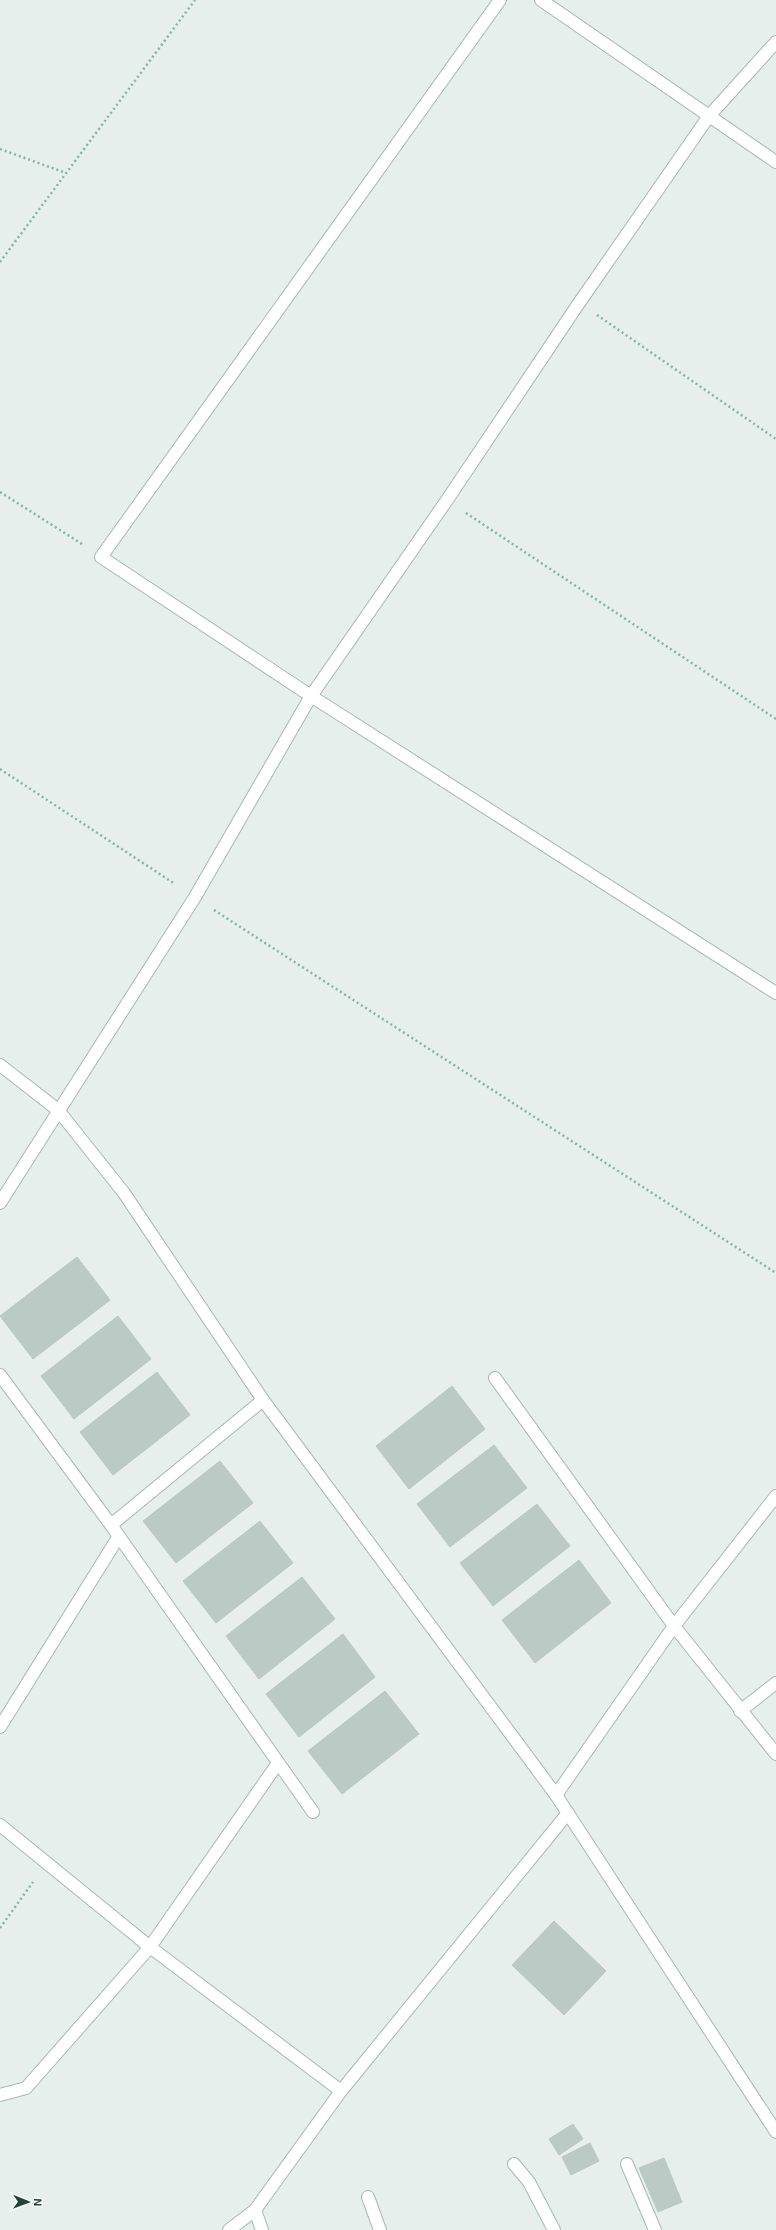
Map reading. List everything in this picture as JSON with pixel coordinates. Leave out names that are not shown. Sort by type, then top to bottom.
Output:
[{"type":"street","points":[[500,0],[101,557],[311,696],[776,993]]},
{"type":"street","points":[[541,0],[776,162]]},
{"type":"street","points":[[0,1203],[195,897],[311,696],[447,500],[579,302],[709,116],[776,42]]},
{"type":"street","points":[[0,1065],[58,1110],[124,1193],[263,1400],[556,1795],[776,2132]]},
{"type":"street","points":[[0,1375],[119,1536],[313,1812]]},
{"type":"street","points":[[495,1378],[674,1626],[740,1711],[776,1754]]},
{"type":"street","points":[[111,1525],[263,1400]]},
{"type":"street","points":[[556,1795],[674,1626],[774,1504]]},
{"type":"street","points":[[0,1727],[119,1536]]},
{"type":"street","points":[[740,1711],[776,1683]]},
{"type":"street","points":[[0,2095],[26,2088],[150,1947],[278,1763]]},
{"type":"street","points":[[229,2230],[255,2210],[342,2091],[568,1813]]},
{"type":"street","points":[[0,1825],[150,1947],[342,2091]]},
{"type":"street","points":[[514,2164],[529,2182],[554,2230]]},
{"type":"street","points":[[627,2164],[655,2230]]},
{"type":"street","points":[[368,2197],[380,2230]]},
{"type":"street","points":[[255,2210],[262,2230]]},
{"type":"path","points":[[0,262],[195,0]]},
{"type":"path","points":[[0,149],[66,173]]},
{"type":"path","points":[[579,302],[776,439]]},
{"type":"path","points":[[0,492],[101,557]]},
{"type":"path","points":[[447,500],[776,719]]},
{"type":"path","points":[[0,769],[776,1273]]},
{"type":"path","points":[[0,1928],[47,1862]]},
{"type":"building","points":[[77,1257],[110,1300],[33,1359],[0,1316]]},
{"type":"building","points":[[118,1316],[151,1359],[74,1419],[41,1376]]},
{"type":"building","points":[[157,1372],[190,1415],[113,1475],[80,1432]]},
{"type":"building","points":[[452,1386],[485,1429],[409,1489],[376,1446]]},
{"type":"building","points":[[494,1445],[527,1488],[450,1547],[417,1504]]},
{"type":"building","points":[[220,1461],[253,1503],[176,1563],[143,1521]]},
{"type":"building","points":[[537,1504],[570,1546],[493,1606],[460,1563]]},
{"type":"building","points":[[260,1521],[293,1563],[216,1623],[183,1581]]},
{"type":"building","points":[[579,1560],[611,1603],[535,1663],[502,1620]]},
{"type":"building","points":[[302,1577],[335,1619],[259,1679],[226,1636]]},
{"type":"building","points":[[343,1634],[375,1677],[299,1737],[266,1694]]},
{"type":"building","points":[[385,1691],[419,1734],[342,1794],[308,1751]]},
{"type":"building","points":[[554,1921],[606,1971],[564,2015],[512,1965]]},
{"type":"building","points":[[573,2124],[583,2139],[559,2155],[549,2139]]},
{"type":"building","points":[[590,2143],[599,2161],[571,2175],[562,2157]]},
{"type":"building","points":[[664,2158],[682,2202],[658,2212],[639,2168]]}]
